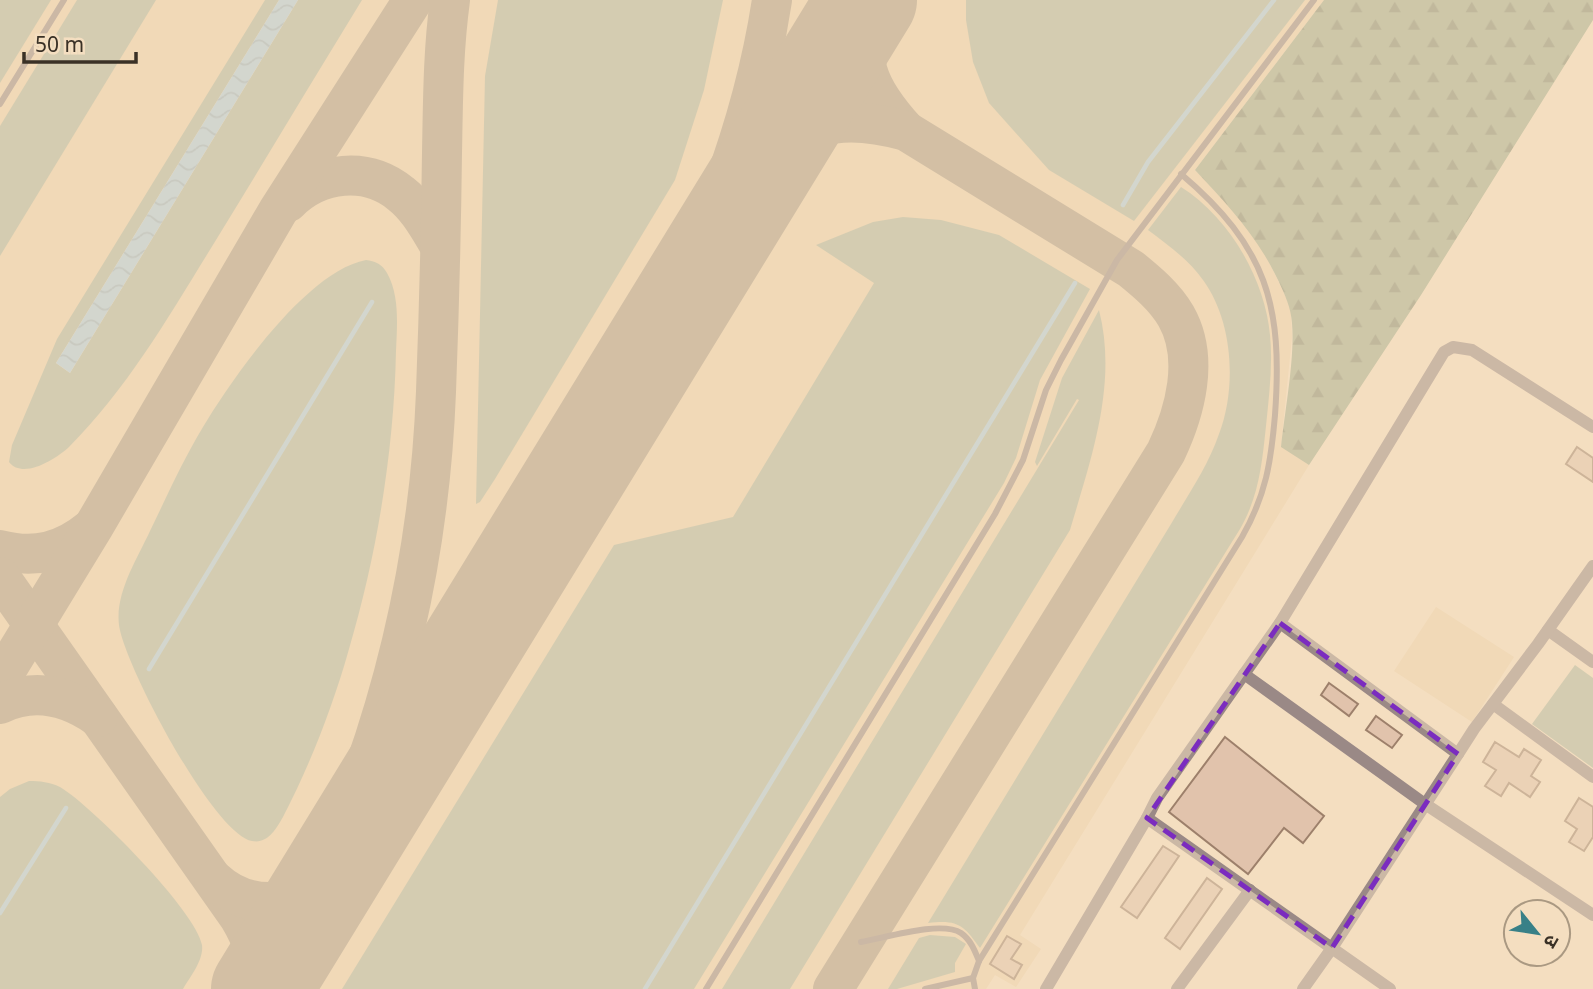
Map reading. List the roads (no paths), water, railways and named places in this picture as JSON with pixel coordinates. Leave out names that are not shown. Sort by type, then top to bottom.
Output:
[{"type":"street","points":[[1046,989],[1157,798],[1280,623],[1444,352],[1461,346],[1472,350],[1593,427]]},
{"type":"street","points":[[1303,989],[1458,754],[1593,566]]},
{"type":"street","points":[[1280,623],[1458,754]]},
{"type":"street","points":[[1548,630],[1593,662]]},
{"type":"street","points":[[1244,674],[1425,804],[1593,915]]},
{"type":"street","points":[[1493,704],[1593,777]]},
{"type":"street","points":[[1147,818],[1390,989]]},
{"type":"street","points":[[1177,989],[1250,890]]},
{"type":"lane","points":[[0,104],[64,0]]},
{"type":"lane","points":[[706,989],[995,514],[1027,452],[1046,390],[1117,260],[1314,0]]},
{"type":"lane","points":[[975,989],[973,978],[979,961],[1242,537],[1261,499],[1270,453],[1277,385],[1278,352],[1270,300],[1253,257],[1237,233],[1210,200],[1181,174]]},
{"type":"lane","points":[[861,943],[943,928],[953,929],[966,938],[979,961]]},
{"type":"lane","points":[[925,989],[973,978]]},
{"type":"water","points":[[279,0],[298,0],[70,373],[56,363]]},
{"type":"waterway","points":[[1123,205],[1148,162],[1274,0]]},
{"type":"waterway","points":[[645,989],[1075,283]]},
{"type":"waterway","points":[[149,669],[372,302]]},
{"type":"waterway","points":[[0,913],[66,808]]}]
